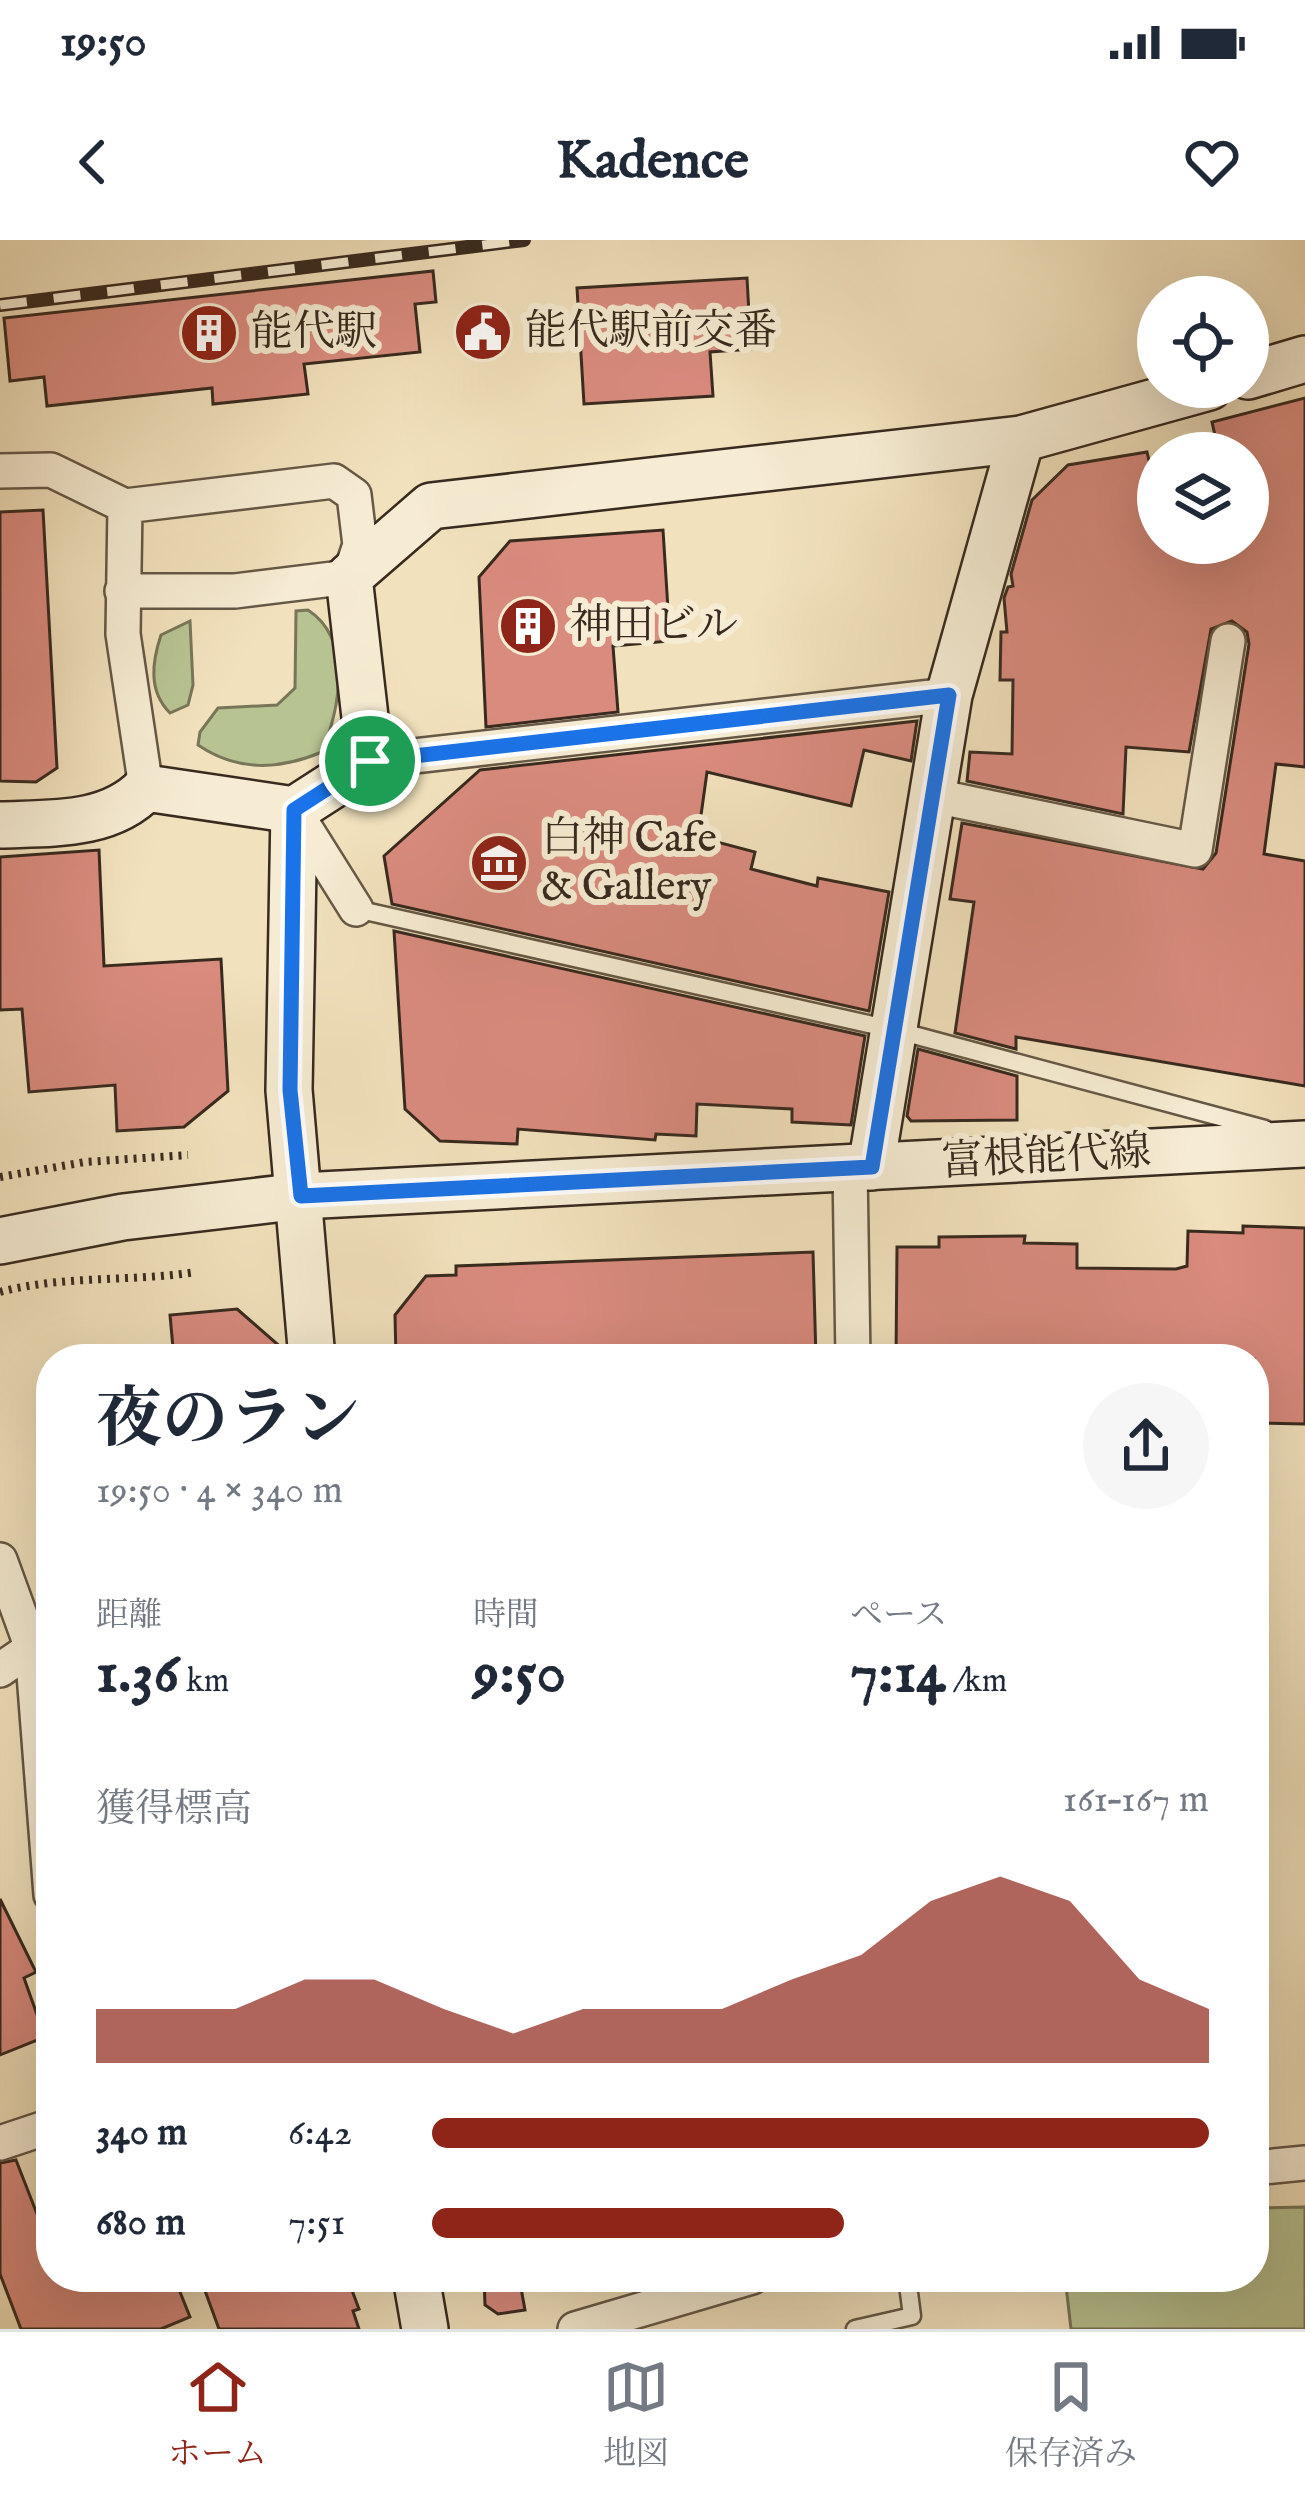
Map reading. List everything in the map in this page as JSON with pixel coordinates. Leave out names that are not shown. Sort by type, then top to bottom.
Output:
[{"type":"street","points":[[1269,370],[1305,359]]},
{"type":"street","points":[[122,592],[235,591],[349,577],[431,506],[1022,439],[1137,407]]},
{"type":"street","points":[[854,1344],[861,1168],[895,1030],[949,695],[1022,439]]},
{"type":"street","points":[[0,471],[51,470],[125,506],[334,481],[354,495],[360,545],[349,577],[370,761]]},
{"type":"street","points":[[125,506],[122,634],[146,788]]},
{"type":"street","points":[[934,796],[1195,850],[1228,640]]},
{"type":"street","points":[[146,788],[294,810],[370,761],[949,695]]},
{"type":"street","points":[[0,825],[80,822],[132,803],[146,788]]},
{"type":"street","points":[[294,810],[356,909]]},
{"type":"street","points":[[294,810],[290,1090],[311,1344]]},
{"type":"street","name":"富根能代線","points":[[0,1241],[123,1217],[301,1196],[1305,1142]]},
{"type":"street","points":[[0,1560],[36,1635]]},
{"type":"street","points":[[0,1670],[36,1651]]},
{"type":"street","points":[[0,2144],[36,2131]]},
{"type":"street","points":[[1269,2167],[1305,2163]]},
{"type":"street","points":[[418,2292],[424,2329]]},
{"type":"street","points":[[575,2329],[701,2292]]},
{"type":"lane","points":[[356,909],[895,1030],[1305,1142]]},
{"type":"lane","points":[[855,2329],[912,2316],[909,2292]]},
{"type":"path","points":[[0,1177],[85,1162],[188,1155]]},
{"type":"path","points":[[0,1292],[41,1281],[148,1279],[196,1271]]},
{"type":"green space","points":[[308,610],[332,639],[339,676],[322,752],[259,765],[228,760],[198,745],[200,732],[218,708],[277,705],[295,688],[296,611]]},
{"type":"green space","points":[[190,621],[193,685],[188,705],[170,713],[155,686],[156,655],[161,635]]},
{"type":"green space","points":[[1305,2207],[1305,2329],[1071,2329],[1067,2292],[1269,2292],[1269,2208]]},
{"type":"building","name":"能代駅","points":[[433,271],[436,302],[415,304],[420,352],[304,364],[308,394],[213,404],[212,388],[47,406],[44,377],[10,381],[4,318]]},
{"type":"building","points":[[747,278],[751,349],[710,352],[713,396],[584,404],[577,288]]},
{"type":"building","points":[[1305,398],[1305,767],[1276,764],[1264,854],[1305,861],[1305,1086],[1016,1037],[1016,1049],[955,1033],[974,902],[950,899],[962,823],[1203,869],[1216,853],[1249,644],[1247,632],[1232,621],[1211,629],[1189,752],[1126,747],[1123,814],[967,781],[970,752],[1012,754],[1013,680],[1000,680],[1001,632],[1007,632],[1004,598],[1013,586],[1011,574],[1032,500],[1068,465],[1137,454],[1137,564],[1269,564],[1269,432],[1214,432],[1212,422]]},
{"type":"building","points":[[43,510],[57,768],[36,782],[0,781],[0,512]]},
{"type":"building","points":[[663,530],[670,641],[613,646],[618,712],[486,727],[479,577],[510,541]]},
{"type":"building","points":[[917,721],[911,761],[864,750],[851,806],[707,772],[698,837],[755,852],[751,869],[817,886],[818,878],[889,892],[869,1011],[392,904],[384,856],[480,770]]},
{"type":"building","points":[[99,850],[104,966],[221,959],[228,1091],[184,1127],[117,1131],[115,1085],[29,1092],[22,1009],[0,1010],[0,857]]},
{"type":"building","points":[[394,931],[865,1036],[851,1125],[792,1122],[792,1109],[697,1104],[696,1136],[656,1134],[655,1140],[518,1129],[517,1144],[440,1141],[405,1109]]},
{"type":"building","points":[[918,1049],[1017,1076],[1017,1120],[911,1121],[907,1116]]},
{"type":"building","points":[[1243,1226],[1305,1228],[1305,1424],[1269,1423],[1269,1344],[896,1344],[897,1247],[939,1247],[939,1237],[1025,1236],[1024,1243],[1077,1244],[1077,1268],[1176,1269],[1187,1266],[1188,1231],[1243,1233]]},
{"type":"building","points":[[813,1252],[816,1344],[396,1344],[395,1315],[426,1276],[456,1275],[456,1266]]},
{"type":"building","points":[[237,1309],[277,1344],[173,1344],[170,1315]]},
{"type":"building","points":[[0,1899],[36,1972],[24,1978],[36,2012],[36,2041],[0,2055]]},
{"type":"building","points":[[16,2160],[36,2211],[36,2292],[180,2292],[190,2317],[161,2329],[21,2329],[0,2274],[0,2163]]},
{"type":"building","points":[[205,2292],[353,2292],[359,2309],[353,2311],[359,2329],[219,2329]]},
{"type":"building","points":[[485,2292],[522,2292],[525,2310],[498,2314],[485,2305]]},
{"type":"railway","points":[[0,305],[524,240]]},
{"type":"place","name":"能代駅前交番","points":[[483,332]]},
{"type":"place","name":"能代駅","points":[[209,333]]},
{"type":"place","name":"神田ビル","points":[[528,626]]},
{"type":"place","name":"白神 Cafe & Gallery","points":[[499,863]]},
{"type":"route","points":[[949,695],[872,1167],[301,1196],[290,1090],[294,810],[370,761],[949,695]]}]
